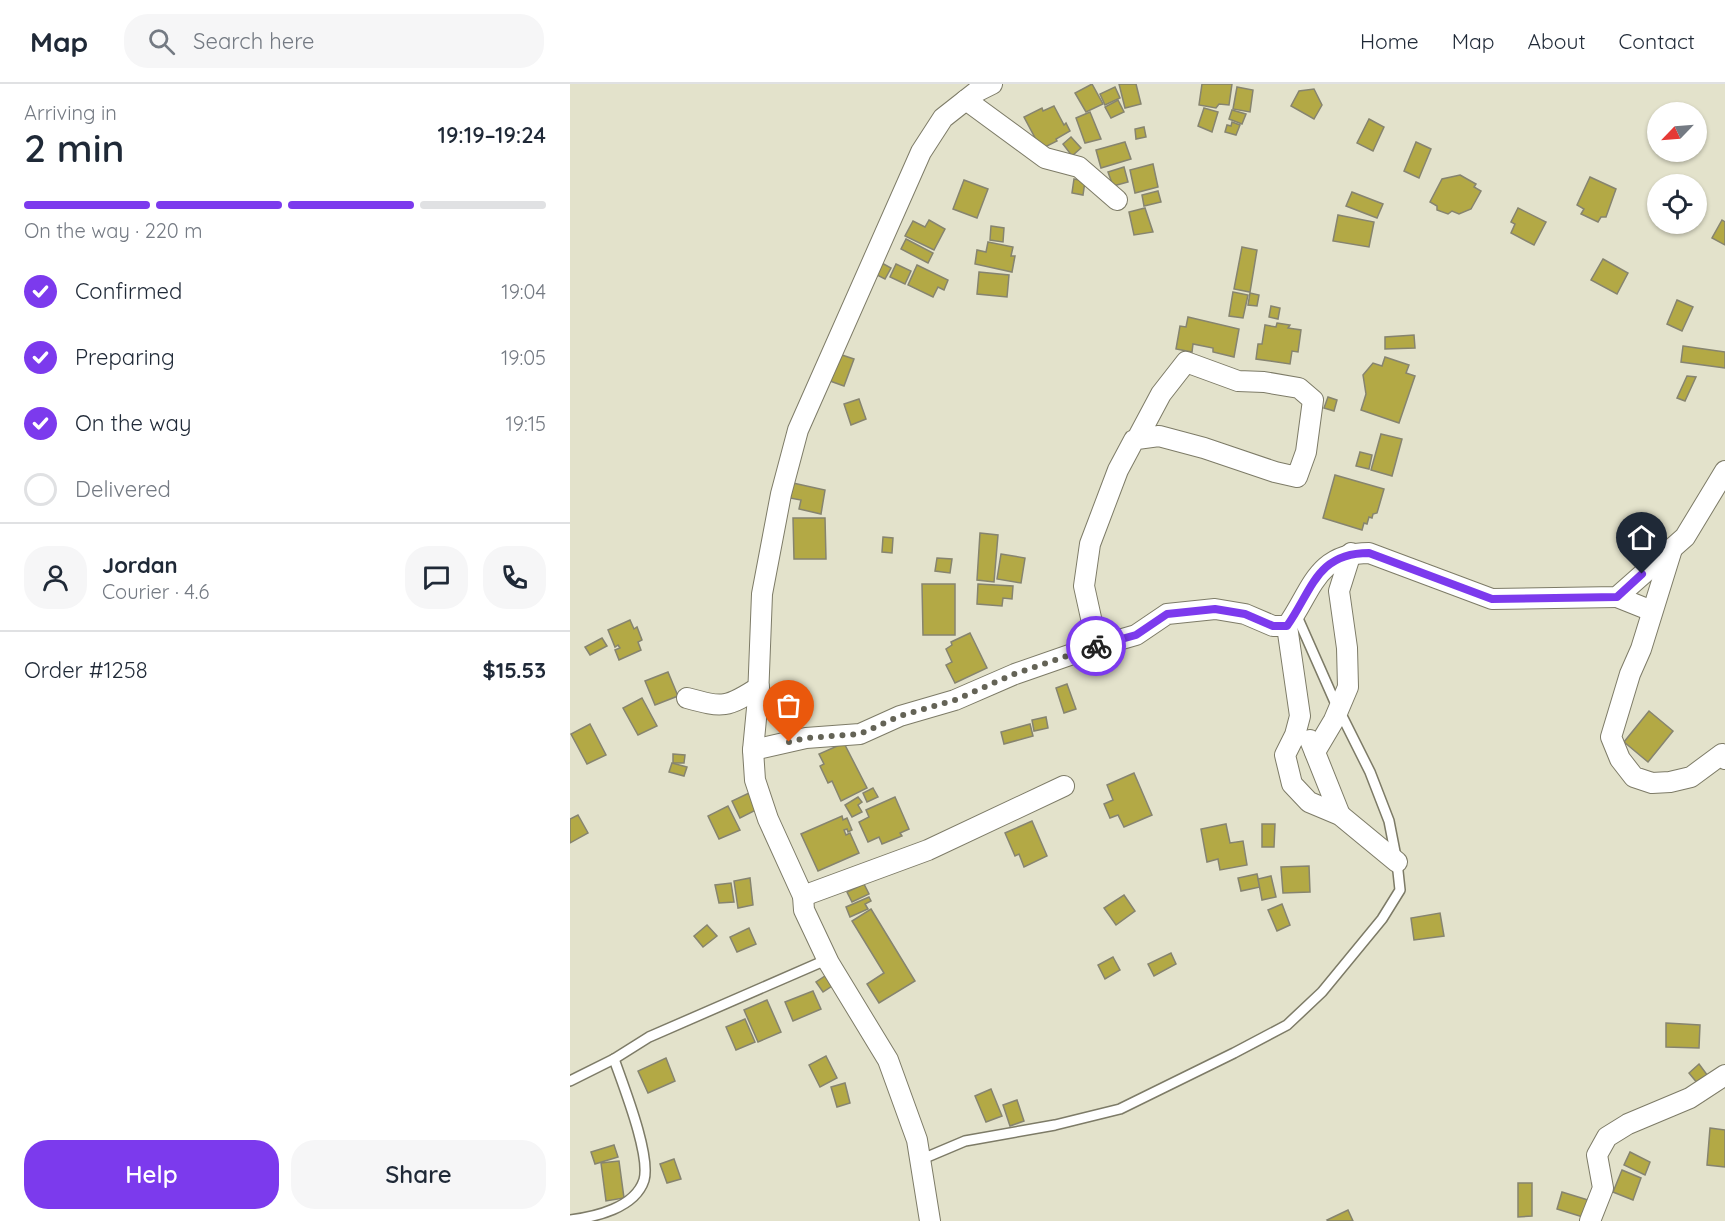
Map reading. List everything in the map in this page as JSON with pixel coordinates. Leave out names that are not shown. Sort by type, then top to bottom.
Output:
[{"type":"street","points":[[930,1221],[917,1140],[888,1060],[828,963],[804,910],[803,896],[791,873],[755,780],[753,750],[759,687],[762,594],[781,494],[798,430],[921,153],[943,118],[992,84]]},
{"type":"street","points":[[966,100],[1045,158],[1079,167],[1117,200]]},
{"type":"street","points":[[1084,650],[1093,627],[1084,586],[1090,544],[1118,470],[1134,440],[1137,440],[1158,436],[1297,477],[1306,452],[1313,400],[1299,388],[1264,382],[1238,381],[1186,362],[1161,394],[1137,440]]},
{"type":"street","points":[[1617,597],[1685,537],[1725,471]]},
{"type":"street","points":[[1673,548],[1611,737],[1620,759],[1634,777],[1652,783],[1670,782],[1690,777],[1722,754],[1725,759]]},
{"type":"street","points":[[1340,815],[1300,716],[1292,620],[1314,578],[1330,564],[1351,553],[1369,553],[1492,599],[1617,597],[1652,611]]},
{"type":"street","points":[[1315,752],[1348,687],[1347,648],[1339,591],[1351,553]]},
{"type":"street","points":[[753,750],[806,738],[860,734],[900,716],[955,700],[1014,674],[1136,635],[1167,614],[1215,609],[1245,614],[1273,626],[1292,620]]},
{"type":"street","points":[[687,698],[717,706],[738,700],[759,687]]},
{"type":"street","points":[[1300,716],[1295,735],[1285,755],[1292,784],[1309,802],[1340,815],[1397,862]]},
{"type":"street","points":[[803,896],[928,850],[1064,786]]},
{"type":"street","points":[[1590,1221],[1603,1188],[1597,1155],[1607,1137],[1628,1124],[1690,1098],[1725,1075]]},
{"type":"lane","points":[[920,1160],[966,1141],[1055,1125],[1120,1109],[1287,1025],[1322,992],[1382,919],[1400,890],[1389,821],[1370,772],[1292,620]]},
{"type":"lane","points":[[570,1081],[614,1059],[649,1037],[819,963],[828,963]]},
{"type":"lane","points":[[570,1220],[587,1218],[618,1207],[635,1195],[644,1179],[643,1149],[614,1059]]},
{"type":"building","points":[[1092,84],[1103,104],[1086,112],[1075,93]]},
{"type":"building","points":[[1119,84],[1136,84],[1141,104],[1125,108]]},
{"type":"building","points":[[1202,84],[1232,84],[1229,105],[1219,104],[1216,108],[1199,105]]},
{"type":"building","points":[[1115,87],[1120,98],[1105,105],[1100,94]]},
{"type":"building","points":[[1237,87],[1253,90],[1250,112],[1233,109]]},
{"type":"building","points":[[1314,89],[1322,105],[1314,119],[1291,106],[1299,91]]},
{"type":"building","points":[[1118,100],[1124,112],[1111,118],[1105,107]]},
{"type":"building","points":[[1054,106],[1064,125],[1066,123],[1070,131],[1041,149],[1024,117],[1042,108],[1043,111]]},
{"type":"building","points":[[1204,108],[1218,112],[1212,132],[1198,126]]},
{"type":"building","points":[[1232,110],[1246,114],[1242,124],[1229,119]]},
{"type":"building","points":[[1090,112],[1101,139],[1085,143],[1076,118]]},
{"type":"building","points":[[1369,119],[1384,127],[1373,151],[1357,143]]},
{"type":"building","points":[[1232,122],[1240,125],[1236,135],[1225,132],[1227,125],[1231,126]]},
{"type":"building","points":[[1144,127],[1146,137],[1136,139],[1135,129]]},
{"type":"building","points":[[1071,137],[1081,148],[1072,156],[1063,144]]},
{"type":"building","points":[[1125,142],[1131,159],[1101,168],[1096,150]]},
{"type":"building","points":[[1416,142],[1431,149],[1419,178],[1404,171]]},
{"type":"building","points":[[1153,164],[1158,187],[1135,193],[1130,170]]},
{"type":"building","points":[[1124,167],[1128,182],[1113,186],[1108,172]]},
{"type":"building","points":[[1460,175],[1476,184],[1474,187],[1481,191],[1471,209],[1459,214],[1452,211],[1448,214],[1437,210],[1437,206],[1430,202],[1442,179]]},
{"type":"building","points":[[1590,177],[1616,189],[1606,217],[1601,217],[1598,222],[1581,214],[1584,209],[1577,205]]},
{"type":"building","points":[[1074,179],[1085,181],[1083,195],[1072,193]]},
{"type":"building","points":[[964,180],[988,189],[977,218],[953,209]]},
{"type":"building","points":[[1158,191],[1161,202],[1144,206],[1142,195]]},
{"type":"building","points":[[1352,192],[1383,204],[1377,218],[1346,206]]},
{"type":"building","points":[[1145,208],[1153,232],[1134,235],[1129,212]]},
{"type":"building","points":[[1518,208],[1546,222],[1534,245],[1511,233],[1515,224],[1511,222]]},
{"type":"building","points":[[1338,215],[1374,222],[1369,247],[1333,241]]},
{"type":"building","points":[[929,220],[945,229],[934,250],[905,236],[913,221],[925,227]]},
{"type":"building","points":[[1722,220],[1725,222],[1725,245],[1712,238]]},
{"type":"building","points":[[991,226],[1004,228],[1003,242],[990,240]]},
{"type":"building","points":[[906,239],[933,253],[928,263],[901,249]]},
{"type":"building","points":[[988,242],[1013,247],[1011,256],[1015,256],[1012,272],[975,264],[977,250],[986,252]]},
{"type":"building","points":[[1242,247],[1257,250],[1250,292],[1234,289]]},
{"type":"building","points":[[1603,259],[1628,273],[1617,294],[1591,280]]},
{"type":"building","points":[[880,262],[891,268],[885,279],[875,274]]},
{"type":"building","points":[[896,264],[911,271],[905,284],[890,277]]},
{"type":"building","points":[[917,265],[948,280],[944,290],[938,287],[933,297],[908,285]]},
{"type":"building","points":[[979,272],[1009,275],[1007,297],[977,294]]},
{"type":"building","points":[[1233,292],[1248,295],[1243,318],[1229,316]]},
{"type":"building","points":[[1250,293],[1259,295],[1257,306],[1248,305]]},
{"type":"building","points":[[1677,300],[1693,307],[1682,331],[1667,324]]},
{"type":"building","points":[[1271,306],[1280,308],[1278,319],[1269,317]]},
{"type":"building","points":[[1188,317],[1239,329],[1234,357],[1213,352],[1213,348],[1193,344],[1192,352],[1176,349],[1180,326],[1186,327]]},
{"type":"building","points":[[1277,323],[1301,330],[1298,352],[1292,351],[1290,364],[1256,359],[1258,344],[1262,344],[1265,325],[1276,327]]},
{"type":"building","points":[[1414,335],[1415,348],[1385,349],[1385,337]]},
{"type":"building","points":[[1683,346],[1725,352],[1725,368],[1681,362]]},
{"type":"building","points":[[839,354],[854,359],[844,386],[830,381]]},
{"type":"building","points":[[1385,357],[1409,365],[1406,373],[1415,376],[1399,423],[1361,410],[1366,394],[1363,375],[1373,363],[1382,366]]},
{"type":"building","points":[[1687,376],[1696,377],[1685,401],[1677,398]]},
{"type":"building","points":[[1328,397],[1337,400],[1334,411],[1324,408]]},
{"type":"building","points":[[859,399],[866,419],[851,425],[844,404]]},
{"type":"building","points":[[1381,434],[1402,439],[1392,476],[1371,470]]},
{"type":"building","points":[[1360,452],[1372,455],[1369,469],[1356,466]]},
{"type":"building","points":[[1335,475],[1384,489],[1377,513],[1373,514],[1372,518],[1369,517],[1362,530],[1323,518]]},
{"type":"building","points":[[793,483],[825,490],[821,514],[799,509],[801,500],[790,498]]},
{"type":"building","points":[[793,518],[825,518],[826,559],[794,559]]},
{"type":"building","points":[[980,533],[998,535],[994,582],[977,580]]},
{"type":"building","points":[[883,537],[893,538],[892,553],[882,552]]},
{"type":"building","points":[[1001,554],[1025,558],[1021,583],[997,579]]},
{"type":"building","points":[[937,558],[952,559],[950,573],[935,571]]},
{"type":"building","points":[[922,584],[955,584],[955,635],[923,635]]},
{"type":"building","points":[[978,584],[1013,586],[1012,599],[1003,598],[1002,606],[977,604]]},
{"type":"building","points":[[630,620],[634,629],[637,627],[642,640],[638,642],[641,650],[619,660],[615,650],[620,648],[618,645],[615,647],[608,630]]},
{"type":"building","points":[[970,633],[987,668],[955,683],[946,665],[952,662],[946,649],[952,645],[951,642]]},
{"type":"building","points":[[602,638],[607,646],[590,655],[585,647]]},
{"type":"building","points":[[668,672],[678,696],[655,705],[645,681]]},
{"type":"building","points":[[1067,684],[1076,709],[1064,713],[1056,688]]},
{"type":"building","points":[[642,698],[657,726],[638,735],[623,708]]},
{"type":"building","points":[[1649,711],[1673,731],[1648,762],[1624,742]]},
{"type":"building","points":[[1046,717],[1048,728],[1034,731],[1032,720]]},
{"type":"building","points":[[590,724],[606,755],[587,764],[571,734]]},
{"type":"building","points":[[1030,724],[1033,736],[1004,744],[1001,732]]},
{"type":"building","points":[[844,743],[867,788],[841,801],[832,781],[828,783],[820,766],[824,764],[819,754]]},
{"type":"building","points":[[673,754],[685,755],[684,763],[673,763]]},
{"type":"building","points":[[672,763],[687,767],[684,776],[669,772]]},
{"type":"building","points":[[1134,773],[1152,815],[1124,827],[1118,815],[1110,818],[1104,804],[1113,800],[1107,785]]},
{"type":"building","points":[[873,788],[878,797],[867,802],[863,793]]},
{"type":"building","points":[[749,793],[756,810],[740,818],[732,801]]},
{"type":"building","points":[[858,797],[862,802],[858,805],[862,812],[852,817],[845,805]]},
{"type":"building","points":[[895,797],[909,829],[900,833],[902,836],[882,844],[879,837],[868,842],[859,822],[869,817],[866,810]]},
{"type":"building","points":[[728,806],[740,830],[719,839],[708,816]]},
{"type":"building","points":[[578,815],[588,833],[570,843],[570,819]]},
{"type":"building","points":[[842,816],[843,820],[847,818],[852,830],[848,832],[847,829],[844,830],[846,835],[850,833],[859,853],[818,871],[801,834]]},
{"type":"building","points":[[1032,821],[1047,856],[1024,867],[1019,854],[1015,856],[1005,833]]},
{"type":"building","points":[[1226,824],[1230,843],[1243,841],[1247,865],[1220,870],[1218,859],[1207,862],[1201,829]]},
{"type":"building","points":[[1262,824],[1275,824],[1274,847],[1262,847]]},
{"type":"building","points":[[1309,866],[1310,892],[1283,893],[1281,867]]},
{"type":"building","points":[[1257,874],[1260,887],[1241,891],[1238,878]]},
{"type":"building","points":[[1271,876],[1276,897],[1262,900],[1258,879]]},
{"type":"building","points":[[750,878],[753,905],[738,908],[734,881]]},
{"type":"building","points":[[731,883],[734,902],[719,903],[715,885]]},
{"type":"building","points":[[864,884],[869,894],[852,902],[847,892]]},
{"type":"building","points":[[1124,895],[1135,911],[1116,925],[1104,908]]},
{"type":"building","points":[[869,897],[871,901],[865,904],[868,909],[850,917],[846,907]]},
{"type":"building","points":[[1282,904],[1290,925],[1277,931],[1268,910]]},
{"type":"building","points":[[871,909],[915,981],[879,1003],[867,984],[884,973],[852,921]]},
{"type":"building","points":[[1440,913],[1444,936],[1414,940],[1411,918]]},
{"type":"building","points":[[707,925],[717,936],[703,947],[694,936]]},
{"type":"building","points":[[749,928],[756,944],[737,952],[730,937]]},
{"type":"building","points":[[1171,953],[1176,964],[1154,976],[1148,964]]},
{"type":"building","points":[[1113,957],[1120,970],[1105,979],[1098,965]]},
{"type":"building","points":[[825,976],[832,986],[823,992],[816,982]]},
{"type":"building","points":[[813,991],[821,1009],[793,1021],[785,1002]]},
{"type":"building","points":[[767,1000],[781,1032],[758,1042],[744,1010]]},
{"type":"building","points":[[745,1019],[755,1042],[736,1050],[726,1027]]},
{"type":"building","points":[[1666,1023],[1700,1025],[1699,1048],[1666,1047]]},
{"type":"building","points":[[826,1056],[837,1078],[820,1087],[809,1065]]},
{"type":"building","points":[[666,1058],[675,1081],[648,1093],[638,1071]]},
{"type":"building","points":[[1699,1064],[1708,1076],[1698,1084],[1689,1073]]},
{"type":"building","points":[[845,1083],[850,1103],[837,1107],[831,1087]]},
{"type":"building","points":[[991,1089],[1002,1116],[986,1122],[975,1096]]},
{"type":"building","points":[[1017,1100],[1024,1121],[1010,1126],[1003,1105]]},
{"type":"building","points":[[1710,1128],[1725,1130],[1725,1167],[1707,1165]]},
{"type":"building","points":[[614,1145],[618,1157],[595,1164],[591,1152]]},
{"type":"building","points":[[1630,1152],[1650,1162],[1645,1175],[1624,1165]]},
{"type":"building","points":[[674,1159],[681,1179],[667,1183],[660,1164]]},
{"type":"building","points":[[619,1161],[624,1198],[606,1201],[601,1163]]},
{"type":"building","points":[[1622,1170],[1641,1178],[1633,1200],[1613,1192]]},
{"type":"building","points":[[1518,1183],[1532,1183],[1532,1216],[1518,1217]]},
{"type":"building","points":[[1562,1192],[1588,1200],[1583,1217],[1557,1209]]},
{"type":"building","points":[[1348,1210],[1353,1221],[1327,1220]]},
{"type":"way so far","points":[[789,742],[806,738],[860,734],[900,716],[955,700],[1014,674],[1096,646]]},
{"type":"route","points":[[1096,646],[1136,635],[1167,614],[1215,609],[1245,614],[1273,626],[1287,626],[1296,614],[1314,578],[1330,564],[1351,553],[1369,553],[1492,599],[1617,597],[1642,574]]}]
